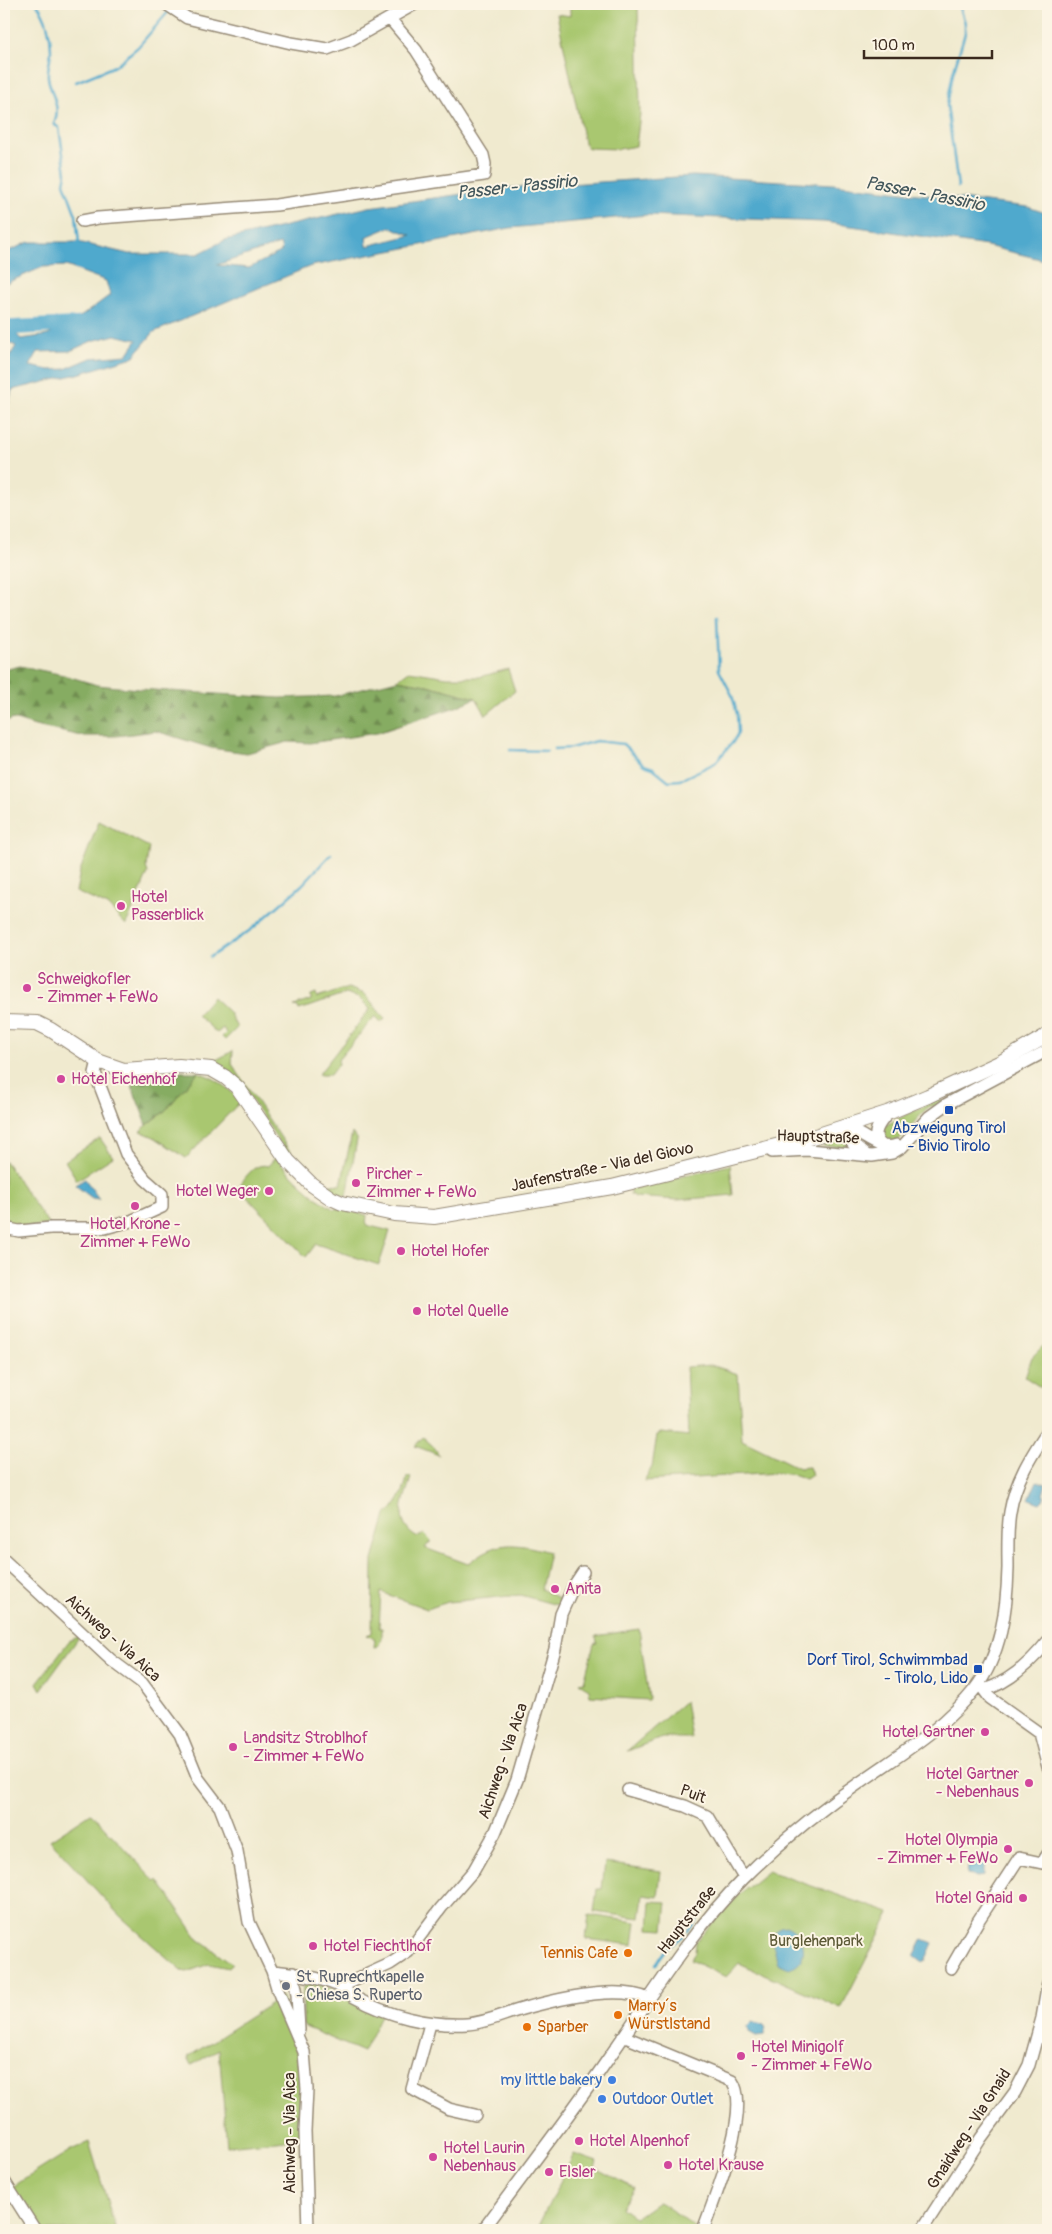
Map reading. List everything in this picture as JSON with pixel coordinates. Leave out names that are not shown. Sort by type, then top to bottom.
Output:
[{"type":"main road","name":"Jaufenstraße - Via del Giovo","points":[[4,1022],[36,1023],[51,1030],[98,1061],[133,1070],[179,1066],[211,1069],[225,1076],[238,1088],[276,1146],[311,1184],[331,1198],[342,1203],[394,1214],[434,1218],[612,1187],[776,1147],[890,1112],[1001,1062],[1048,1035]]},
{"type":"street","points":[[166,4],[187,18],[317,49],[341,46],[415,4]]},
{"type":"street","points":[[82,221],[98,218],[276,206],[484,175],[485,164],[483,155],[416,50],[390,19]]},
{"type":"street","name":"Hauptstraße","points":[[733,1157],[808,1150],[872,1156],[892,1153],[902,1147],[929,1117],[947,1104],[1048,1050]]},
{"type":"street","points":[[4,1228],[19,1231],[51,1228],[105,1228],[162,1207],[162,1194],[145,1179],[126,1154],[95,1073],[98,1061]]},
{"type":"street","name":"Hauptstraße","points":[[885,1147],[878,1142],[876,1131],[877,1125],[890,1112]]},
{"type":"street","name":"Hauptstraße","points":[[863,1120],[853,1130],[851,1136],[854,1145],[862,1153],[872,1156]]},
{"type":"street","name":"Hauptstraße","points":[[838,1128],[853,1130],[885,1147]]},
{"type":"street","points":[[885,1147],[906,1142]]},
{"type":"street","points":[[980,1689],[993,1656],[1004,1617],[1007,1596],[1010,1513],[1014,1495],[1022,1472],[1048,1430]]},
{"type":"street","name":"Aichweg - Via Aica","points":[[4,1560],[111,1660],[142,1683],[180,1734],[198,1778],[220,1807],[228,1823],[237,1851],[249,1922],[299,2037],[307,2070],[305,2131],[308,2230]]},
{"type":"street","name":"Aichweg - Via Aica","points":[[340,1987],[390,1964],[408,1952],[441,1908],[474,1870],[495,1833],[517,1780],[555,1649],[561,1614],[573,1587],[583,1572]]},
{"type":"street","points":[[980,1689],[998,1685],[1018,1671],[1048,1641]]},
{"type":"street","points":[[980,1689],[1039,1733],[1048,1768]]},
{"type":"street","name":"Hauptstraße","points":[[483,2230],[588,2089],[683,1949],[744,1878],[826,1806],[938,1728],[980,1689]]},
{"type":"street","name":"Puit","points":[[628,1790],[685,1806],[707,1816],[744,1878]]},
{"type":"street","points":[[952,1968],[978,1921],[1019,1858],[1042,1863],[1048,1854]]},
{"type":"street","points":[[272,1972],[293,1973],[340,1987],[355,1997],[400,2015],[430,2024],[477,2023],[523,2008],[600,1995],[637,1994],[648,1999]]},
{"type":"street","name":"Aichweg - Via Aica","points":[[293,1973],[298,1994],[299,2037]]},
{"type":"street","name":"Gnaidweg - Via Gnaid","points":[[922,2230],[981,2138],[1016,2092],[1029,2065],[1042,2018],[1048,1983]]},
{"type":"street","points":[[430,2024],[412,2089],[449,2109],[475,2115]]},
{"type":"street","points":[[623,2036],[732,2081],[735,2085],[737,2099],[729,2159],[704,2230]]},
{"type":"street","points":[[4,2181],[36,2230]]},
{"type":"green space","points":[[570,4],[638,4],[640,114],[636,146],[619,149],[588,148],[584,142],[557,14],[570,16]]},
{"type":"green space","points":[[20,666],[64,675],[97,685],[139,689],[280,698],[335,696],[397,680],[427,685],[476,698],[456,707],[377,733],[310,743],[288,742],[247,753],[211,748],[156,731],[116,736],[82,736],[35,726],[13,719],[4,723],[4,670]]},
{"type":"green space","points":[[508,669],[515,691],[486,715],[476,698],[427,685],[397,680],[409,671],[447,677],[480,677]]},
{"type":"green space","points":[[99,821],[149,847],[146,867],[148,873],[126,925],[108,906],[76,892],[80,871]]},
{"type":"green space","points":[[348,988],[365,994],[385,1019],[381,1022],[375,1016],[338,1060],[339,1063],[330,1075],[318,1075],[370,1009],[359,998],[346,994],[299,1010],[298,1007],[294,1006],[311,1000],[311,996],[316,994],[317,998]]},
{"type":"green space","points":[[213,997],[229,1012],[237,1028],[225,1040],[222,1037],[226,1033],[223,1028],[217,1033],[197,1015]]},
{"type":"green space","points":[[233,1051],[232,1064],[293,1156],[327,1184],[341,1185],[352,1133],[357,1140],[347,1196],[339,1195],[320,1184],[286,1152],[237,1078],[214,1065],[216,1060]]},
{"type":"green space","points":[[198,1072],[222,1084],[240,1102],[186,1158],[154,1137],[140,1131],[165,1111]]},
{"type":"green space","points":[[198,1072],[165,1111],[147,1125],[133,1089],[132,1076]]},
{"type":"green space","points":[[938,1099],[943,1101],[935,1106],[929,1106],[897,1141],[888,1143],[881,1139],[881,1130],[884,1126]]},
{"type":"green space","points":[[846,1136],[849,1148],[823,1146],[825,1141]]},
{"type":"green space","points":[[100,1138],[113,1157],[77,1180],[65,1161]]},
{"type":"green space","points":[[276,1157],[303,1186],[327,1205],[335,1210],[336,1208],[367,1215],[366,1225],[390,1231],[379,1265],[316,1244],[306,1257],[238,1188],[254,1169],[258,1166],[268,1166]]},
{"type":"green space","points":[[4,1161],[49,1225],[22,1228],[4,1224]]},
{"type":"green space","points":[[730,1165],[733,1195],[678,1200],[635,1197],[630,1194],[630,1189]]},
{"type":"green space","points":[[1048,1341],[1048,1392],[1025,1377],[1032,1357]]},
{"type":"green space","points":[[711,1365],[738,1374],[742,1440],[799,1468],[809,1467],[812,1475],[806,1479],[795,1475],[778,1473],[644,1481],[652,1467],[657,1435],[661,1433],[689,1436],[686,1367]]},
{"type":"green space","points":[[423,1437],[434,1447],[439,1455],[415,1446]]},
{"type":"green space","points":[[407,1477],[411,1477],[402,1510],[402,1517],[404,1524],[416,1537],[424,1534],[431,1541],[425,1548],[468,1564],[488,1551],[506,1545],[526,1546],[549,1552],[541,1589],[561,1600],[557,1605],[520,1595],[448,1602],[427,1609],[381,1592],[379,1628],[382,1628],[382,1638],[378,1646],[374,1647],[375,1639],[367,1635],[372,1633],[373,1560],[386,1515],[399,1499]]},
{"type":"green space","points":[[639,1629],[648,1700],[590,1696],[589,1689],[579,1683],[584,1682],[594,1644],[597,1643],[596,1636]]},
{"type":"green space","points":[[80,1636],[41,1690],[37,1683],[69,1641]]},
{"type":"green space","points":[[685,1701],[691,1738],[662,1738],[627,1751]]},
{"type":"green space","points":[[91,1813],[156,1882],[158,1880],[198,1939],[233,1964],[229,1968],[209,1964],[187,1972],[182,1971],[120,1916],[50,1840]]},
{"type":"green space","points":[[605,1863],[661,1871],[658,1897],[643,1895],[640,1918],[594,1912],[597,1889],[602,1889]]},
{"type":"green space","name":"Burglehenpark","points":[[768,1871],[890,1913],[841,2008],[739,1963],[726,1977],[690,1960],[695,1953],[696,1941],[737,1896]]},
{"type":"green space","points":[[651,1901],[667,1902],[664,1930],[649,1929]]},
{"type":"green space","points":[[589,1915],[636,1922],[633,1945],[586,1939]]},
{"type":"green space","points":[[303,1979],[334,1989],[382,2013],[363,2052],[303,2026]]},
{"type":"green space","points":[[281,1997],[299,2037],[305,2138],[227,2146],[219,2049],[192,2065],[188,2057]]},
{"type":"green space","points":[[89,2142],[116,2230],[36,2230],[9,2189],[71,2150]]},
{"type":"green space","points":[[574,2154],[597,2162],[595,2168],[634,2188],[621,2208],[635,2218],[658,2202],[699,2230],[536,2230]]},
{"type":"water","points":[[693,176],[833,184],[1028,207],[1048,214],[1048,261],[987,246],[824,222],[647,215],[510,228],[311,266],[154,332],[133,357],[78,374],[12,390],[8,407],[4,403],[4,366],[16,346],[4,341],[4,321],[21,339],[48,335],[83,315],[110,295],[106,281],[66,266],[43,267],[4,284],[4,253],[29,242],[78,242],[129,254],[198,254],[225,240],[369,207],[506,188]],"holes":[[[390,227],[411,235],[367,246],[366,237]],[[280,244],[282,251],[249,268],[217,265]],[[115,335],[137,340],[127,355],[91,358],[65,369],[50,370],[30,366],[38,352],[70,351],[92,341]]]},
{"type":"water","points":[[85,1179],[99,1199],[92,1198],[75,1185]]},
{"type":"water","points":[[1037,1481],[1046,1484],[1043,1494],[1045,1498],[1040,1503],[1029,1499]]},
{"type":"water","points":[[976,1857],[984,1858],[984,1875],[978,1877],[967,1875],[968,1866],[974,1867]]},
{"type":"water","points":[[786,1926],[798,1935],[803,1947],[801,1960],[789,1968],[778,1963],[771,1937],[780,1927]]},
{"type":"water","points":[[923,1939],[933,1943],[925,1961],[922,1962],[914,1956]]},
{"type":"water","points":[[753,2021],[764,2025],[766,2028],[764,2035],[756,2036],[749,2032],[748,2026]]},
{"type":"waterway","points":[[37,4],[45,20],[50,38],[51,53],[48,74],[57,111],[54,124],[59,128],[66,173],[64,183],[76,215],[79,243]]},
{"type":"waterway","points":[[958,187],[947,105],[953,73],[965,33],[965,23],[959,4]]},
{"type":"waterway","points":[[76,82],[115,66],[138,47],[169,11]]},
{"type":"waterway","name":"Passer - Passirio","points":[[4,328],[85,324]]},
{"type":"waterway","points":[[554,749],[571,748],[596,741],[623,744],[644,765],[653,768],[669,781],[680,780],[715,763],[733,742],[738,733],[737,714],[732,695],[719,670],[717,617]]},
{"type":"waterway","points":[[510,750],[547,751]]},
{"type":"waterway","points":[[210,957],[252,929],[302,885],[331,854]]},
{"type":"waterway","points":[[688,1931],[716,1894]]},
{"type":"waterway","points":[[656,1964],[668,1948],[683,1936]]},
{"type":"place","name":"Hotel Passerblick","points":[[121,906]]},
{"type":"place","name":"Schweigkofler - Zimmer + FeWo","points":[[27,988]]},
{"type":"place","name":"Hotel Eichenhof","points":[[61,1079]]},
{"type":"place","name":"Abzweigung Tirol - Bivio Tirolo","points":[[949,1110]]},
{"type":"place","name":"Pircher - Zimmer + FeWo","points":[[356,1183]]},
{"type":"place","name":"Hotel Weger","points":[[269,1191]]},
{"type":"place","name":"Hotel Krone - Zimmer + FeWo","points":[[135,1206]]},
{"type":"place","name":"Hotel Hofer","points":[[401,1251]]},
{"type":"place","name":"Hotel Quelle","points":[[417,1311]]},
{"type":"place","name":"Anita","points":[[555,1589]]},
{"type":"place","name":"Dorf Tirol, Schwimmbad - Tirolo, Lido","points":[[978,1669]]},
{"type":"place","name":"Hotel Gartner","points":[[985,1732]]},
{"type":"place","name":"Landsitz Stroblhof - Zimmer + FeWo","points":[[233,1747]]},
{"type":"place","name":"Hotel Gartner - Nebenhaus","points":[[1029,1783]]},
{"type":"place","name":"Hotel Olympia - Zimmer + FeWo","points":[[1008,1849]]},
{"type":"place","name":"Hotel Gnaid","points":[[1023,1898]]},
{"type":"place","name":"Hotel Fiechtlhof","points":[[313,1946]]},
{"type":"place","name":"Tennis Cafe","points":[[628,1953]]},
{"type":"place","name":"St. Ruprechtkapelle - Chiesa S. Ruperto","points":[[286,1986]]},
{"type":"place","name":"Marry´s Würstlstand","points":[[618,2015]]},
{"type":"place","name":"Sparber","points":[[527,2027]]},
{"type":"place","name":"Hotel Minigolf - Zimmer + FeWo","points":[[741,2056]]},
{"type":"place","name":"my little bakery","points":[[612,2080]]},
{"type":"place","name":"Outdoor Outlet","points":[[602,2099]]},
{"type":"place","name":"Hotel Alpenhof","points":[[579,2141]]},
{"type":"place","name":"Hotel Laurin Nebenhaus","points":[[433,2157]]},
{"type":"place","name":"Hotel Krause","points":[[668,2165]]},
{"type":"place","name":"Elsler","points":[[549,2172]]}]
